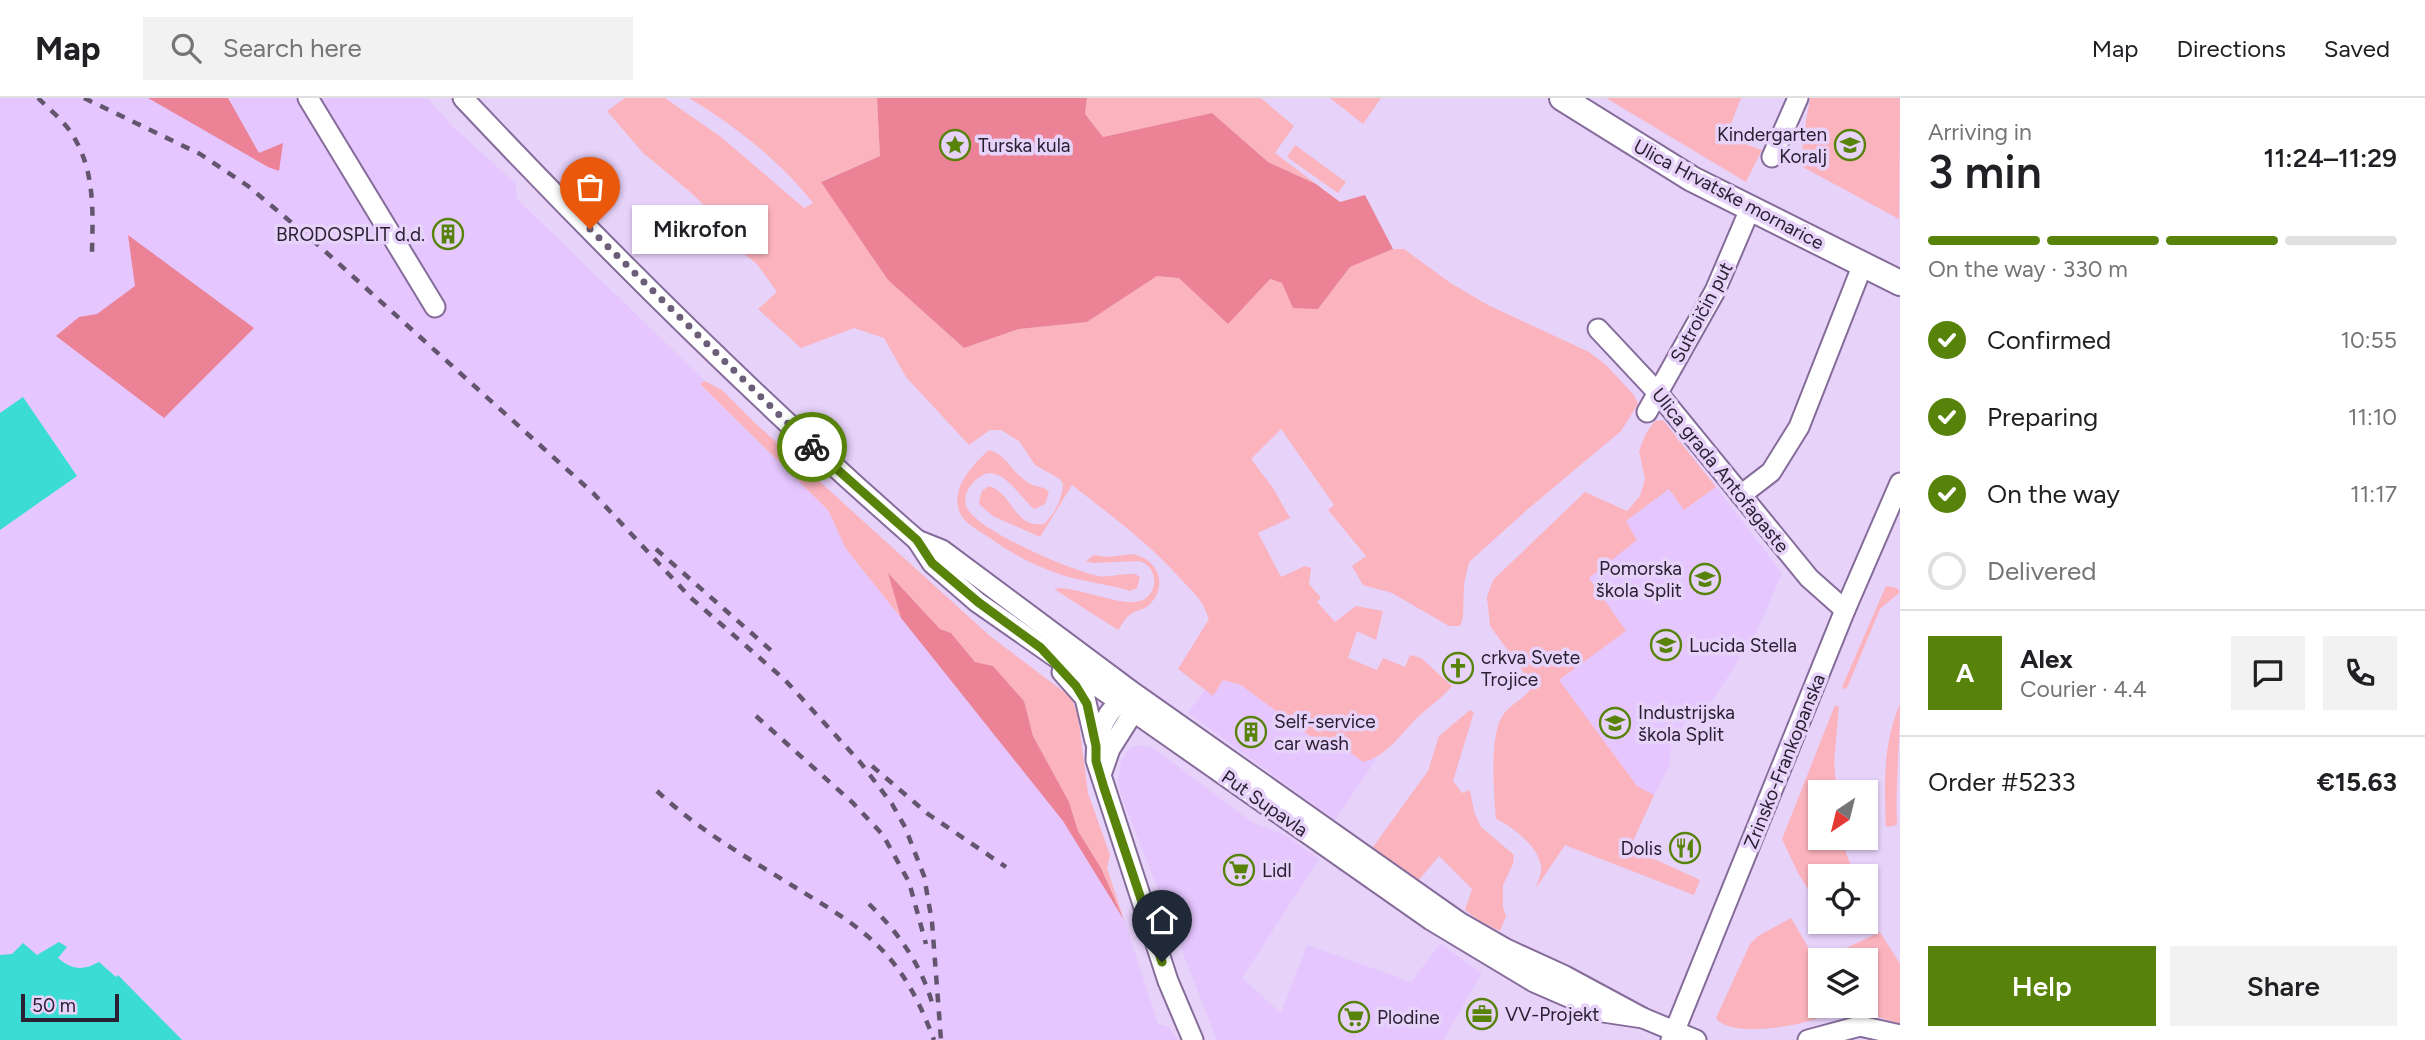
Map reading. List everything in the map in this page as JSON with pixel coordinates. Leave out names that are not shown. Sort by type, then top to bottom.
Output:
[{"type":"main road","name":"Ulica Hrvatske mornarice","points":[[1562,98],[1692,179],[1900,283]]},
{"type":"street","points":[[308,98],[435,307]]},
{"type":"street","name":"Put Supavla","points":[[463,98],[559,198],[782,419],[917,540],[932,563],[978,602],[1041,648],[1129,702],[1459,922],[1506,949],[1575,981],[1673,1036],[1696,1040]]},
{"type":"street","points":[[1772,157],[1798,98]]},
{"type":"street","name":"Sutroičin put","points":[[1647,412],[1715,291],[1750,209]]},
{"type":"street","points":[[1741,495],[1771,471],[1799,427],[1863,264]]},
{"type":"street","name":"Ulica grada Antofagaste","points":[[1598,329],[1657,392],[1809,578],[1844,610]]},
{"type":"street","name":"Zrinsko-Frankopanska","points":[[1673,1036],[1844,610],[1900,483]]},
{"type":"street","name":"Put Supavla","points":[[917,540],[942,550],[1129,702]]},
{"type":"street","points":[[1041,648],[1084,698],[1096,746],[1096,761],[1168,981],[1193,1040]]},
{"type":"street","points":[[1096,746],[1103,723],[1129,702]]},
{"type":"street","points":[[1101,776],[1129,702]]},
{"type":"street","points":[[1808,1040],[1860,1026],[1900,1035]]},
{"type":"shaded area","points":[[0,98],[428,98],[450,124],[516,184],[517,199],[705,381],[700,385],[828,510],[846,549],[1063,821],[1124,920],[1158,1024],[1169,1027],[1178,1040],[182,1040],[146,1005],[148,1004],[99,963],[87,969],[69,967],[58,958],[0,955],[0,530],[77,476],[22,397],[0,413]]},
{"type":"shaded area","points":[[148,98],[228,98],[259,153],[283,143],[279,171],[268,167]]},
{"type":"shaded area","points":[[625,98],[665,98],[721,137],[804,208],[813,203],[771,158],[723,120],[689,98],[877,98],[880,156],[822,181],[888,280],[964,348],[1019,329],[1087,322],[1157,276],[1179,278],[1201,296],[1269,279],[1282,283],[1318,309],[1350,267],[1393,249],[1404,249],[1449,282],[1486,304],[1589,352],[1606,365],[1634,395],[1638,404],[1621,431],[1469,562],[1460,626],[1449,626],[1392,593],[1363,585],[1352,566],[1366,556],[1328,510],[1334,505],[1281,429],[1251,459],[1273,488],[1290,518],[1258,533],[1281,577],[1305,566],[1311,568],[1309,584],[1321,598],[1317,602],[1335,622],[1356,606],[1383,611],[1376,640],[1357,631],[1348,658],[1377,670],[1383,658],[1405,667],[1410,655],[1421,658],[1452,686],[1387,749],[1363,762],[1332,739],[1310,736],[1241,685],[1223,680],[1213,696],[1178,669],[1209,619],[1203,605],[1192,590],[1153,551],[1072,485],[1040,537],[993,516],[980,505],[982,491],[989,486],[1004,496],[1026,521],[1044,524],[1057,506],[1063,484],[1060,479],[1035,465],[1019,441],[1001,430],[990,430],[969,445],[906,377],[884,338],[854,328],[801,348],[758,309],[777,292],[757,264],[734,246],[711,212],[643,153],[607,111]]},
{"type":"shaded area","points":[[877,98],[1087,98],[1085,114],[1103,137],[1212,113],[1268,162],[1316,184],[1340,202],[1365,195],[1393,249],[1350,267],[1318,309],[1293,308],[1282,283],[1270,279],[1228,324],[1179,278],[1157,276],[1087,322],[1019,329],[964,348],[888,280],[821,182],[880,156]]},
{"type":"shaded area","points":[[1087,98],[1261,98],[1294,126],[1275,153],[1316,184],[1268,162],[1212,113],[1103,137],[1085,114]]},
{"type":"shaded area","points":[[1330,98],[1381,98],[1363,124]]},
{"type":"shaded area","points":[[1606,98],[1741,98],[1726,137],[1762,150],[1746,182]]},
{"type":"shaded area","points":[[1810,98],[1900,98],[1899,219],[1801,166]]},
{"type":"shaded area","points":[[1295,145],[1346,182],[1338,193],[1287,157]]},
{"type":"shaded area","points":[[128,235],[254,328],[164,418],[56,336],[79,317],[97,314],[135,286]]},
{"type":"shaded area","points":[[705,381],[722,390],[990,636],[1072,698],[1078,716],[1088,793],[1110,855],[1107,868],[1124,920],[1101,868],[1078,831],[1069,802],[1033,736],[1024,701],[993,666],[975,662],[951,633],[940,629],[889,574],[901,618],[846,549],[828,510],[700,384]]},
{"type":"shaded area","points":[[23,397],[77,476],[0,530],[0,413]]},
{"type":"shaded area","points":[[1663,420],[1716,487],[1684,510],[1669,489],[1626,521],[1637,540],[1589,578],[1626,631],[1559,680],[1637,786],[1654,795],[1630,848],[1700,880],[1694,895],[1565,845],[1536,888],[1541,872],[1538,856],[1526,840],[1496,819],[1494,781],[1494,750],[1499,724],[1503,715],[1527,694],[1533,685],[1490,626],[1487,597],[1493,580],[1585,492],[1627,511],[1640,496],[1645,479],[1639,451],[1646,433],[1655,421]]},
{"type":"shaded area","points":[[989,450],[1001,456],[1023,479],[1049,492],[1045,504],[1034,509],[1014,487],[998,475],[990,473],[981,476],[970,487],[965,498],[967,508],[975,517],[988,528],[1027,549],[1085,573],[1098,576],[1135,574],[1140,577],[1137,588],[1130,591],[1052,572],[1016,555],[967,522],[958,506],[960,488],[969,471]]},
{"type":"shaded area","points":[[1716,487],[1782,573],[1756,633],[1712,701],[1685,723],[1671,746],[1669,767],[1654,795],[1637,786],[1559,680],[1626,631],[1588,578],[1637,540],[1625,522],[1669,489],[1685,510]]},
{"type":"shaded area","points":[[1132,554],[1140,556],[1153,566],[1157,572],[1159,587],[1151,603],[1130,614],[1118,630],[1054,589],[1070,589],[1126,602],[1143,600],[1153,590],[1154,583],[1154,576],[1146,564],[1139,561],[1086,561],[1094,555],[1108,557]]},
{"type":"shaded area","points":[[888,573],[940,629],[951,633],[975,662],[993,666],[1024,701],[1033,736],[1069,802],[1078,831],[1101,868],[1124,920],[1063,821],[901,618]]},
{"type":"shaded area","points":[[1886,586],[1897,588],[1900,592],[1880,609],[1847,688],[1844,689],[1842,687]]},
{"type":"shaded area","points":[[1223,680],[1241,685],[1310,736],[1332,739],[1363,762],[1377,758],[1335,820],[1188,713],[1205,690],[1213,695]]},
{"type":"shaded area","points":[[1900,704],[1897,825],[1886,827],[1885,780],[1888,749]]},
{"type":"shaded area","points":[[1835,705],[1839,707],[1834,762],[1836,780],[1808,780],[1808,850],[1845,850],[1850,864],[1808,864],[1808,889],[1782,839]]},
{"type":"shaded area","points":[[1470,710],[1474,712],[1453,781],[1462,793],[1470,790],[1474,812],[1481,827],[1514,855],[1513,864],[1503,885],[1503,907],[1506,916],[1500,931],[1465,910],[1472,889],[1439,856],[1418,881],[1373,847],[1428,771],[1439,736]]},
{"type":"shaded area","points":[[1138,745],[1153,748],[1253,823],[1284,834],[1319,859],[1242,978],[1281,1013],[1307,945],[1411,982],[1440,944],[1482,973],[1443,1040],[1217,1040],[1121,795],[1118,780],[1121,761],[1129,748]]},
{"type":"shaded area","points":[[1791,918],[1809,948],[1808,1018],[1818,1018],[1794,1025],[1755,1029],[1724,1025],[1716,1018],[1750,944],[1758,936]]},
{"type":"shaded area","points":[[1880,932],[1900,964],[1900,1024],[1878,1017],[1878,948],[1846,948]]},
{"type":"shaded area","points":[[59,942],[67,947],[58,958],[78,968],[99,962],[116,977],[118,975],[182,1040],[0,1040],[0,955],[12,954],[23,943],[37,955]]},
{"type":"railway","points":[[38,98],[69,129],[85,162],[91,191],[92,252]]},
{"type":"railway","points":[[84,98],[200,154],[248,186],[317,244],[593,493],[690,597],[785,680],[860,762],[892,804],[905,827],[924,876],[932,922],[941,1040]]},
{"type":"railway","points":[[656,549],[774,653]]},
{"type":"railway","points":[[756,716],[853,803],[883,835],[909,882],[926,944]]},
{"type":"railway","points":[[872,766],[928,814],[1006,867]]},
{"type":"railway","points":[[657,791],[705,830],[832,910],[870,938],[905,979],[934,1040]]},
{"type":"railway","points":[[869,904],[908,951],[923,977],[933,1006]]},
{"type":"way so far","points":[[590,229],[812,447]]},
{"type":"place","name":"Turska kula","points":[[955,145]]},
{"type":"place","name":"Kindergarten Koralj","points":[[1850,145]]},
{"type":"place","name":"Mikrofon","points":[[590,229]]},
{"type":"place","name":"BRODOSPLIT d.d.","points":[[448,234]]},
{"type":"place","name":"Pomorska škola Split","points":[[1705,579]]},
{"type":"place","name":"Lucida Stella","points":[[1666,645]]},
{"type":"place","name":"crkva Svete Trojice","points":[[1458,668]]},
{"type":"place","name":"Industrijska škola Split","points":[[1615,723]]},
{"type":"place","name":"Self-service car wash","points":[[1251,732]]},
{"type":"place","name":"Dolis","points":[[1685,848]]},
{"type":"place","name":"Lidl","points":[[1239,870]]},
{"type":"place","name":"VV-Projekt","points":[[1482,1014]]},
{"type":"place","name":"Plodine","points":[[1354,1017]]},
{"type":"route","points":[[812,447],[917,540],[932,563],[978,602],[1041,648],[1081,693],[1092,724],[1096,761],[1104,788],[1162,962]]}]
